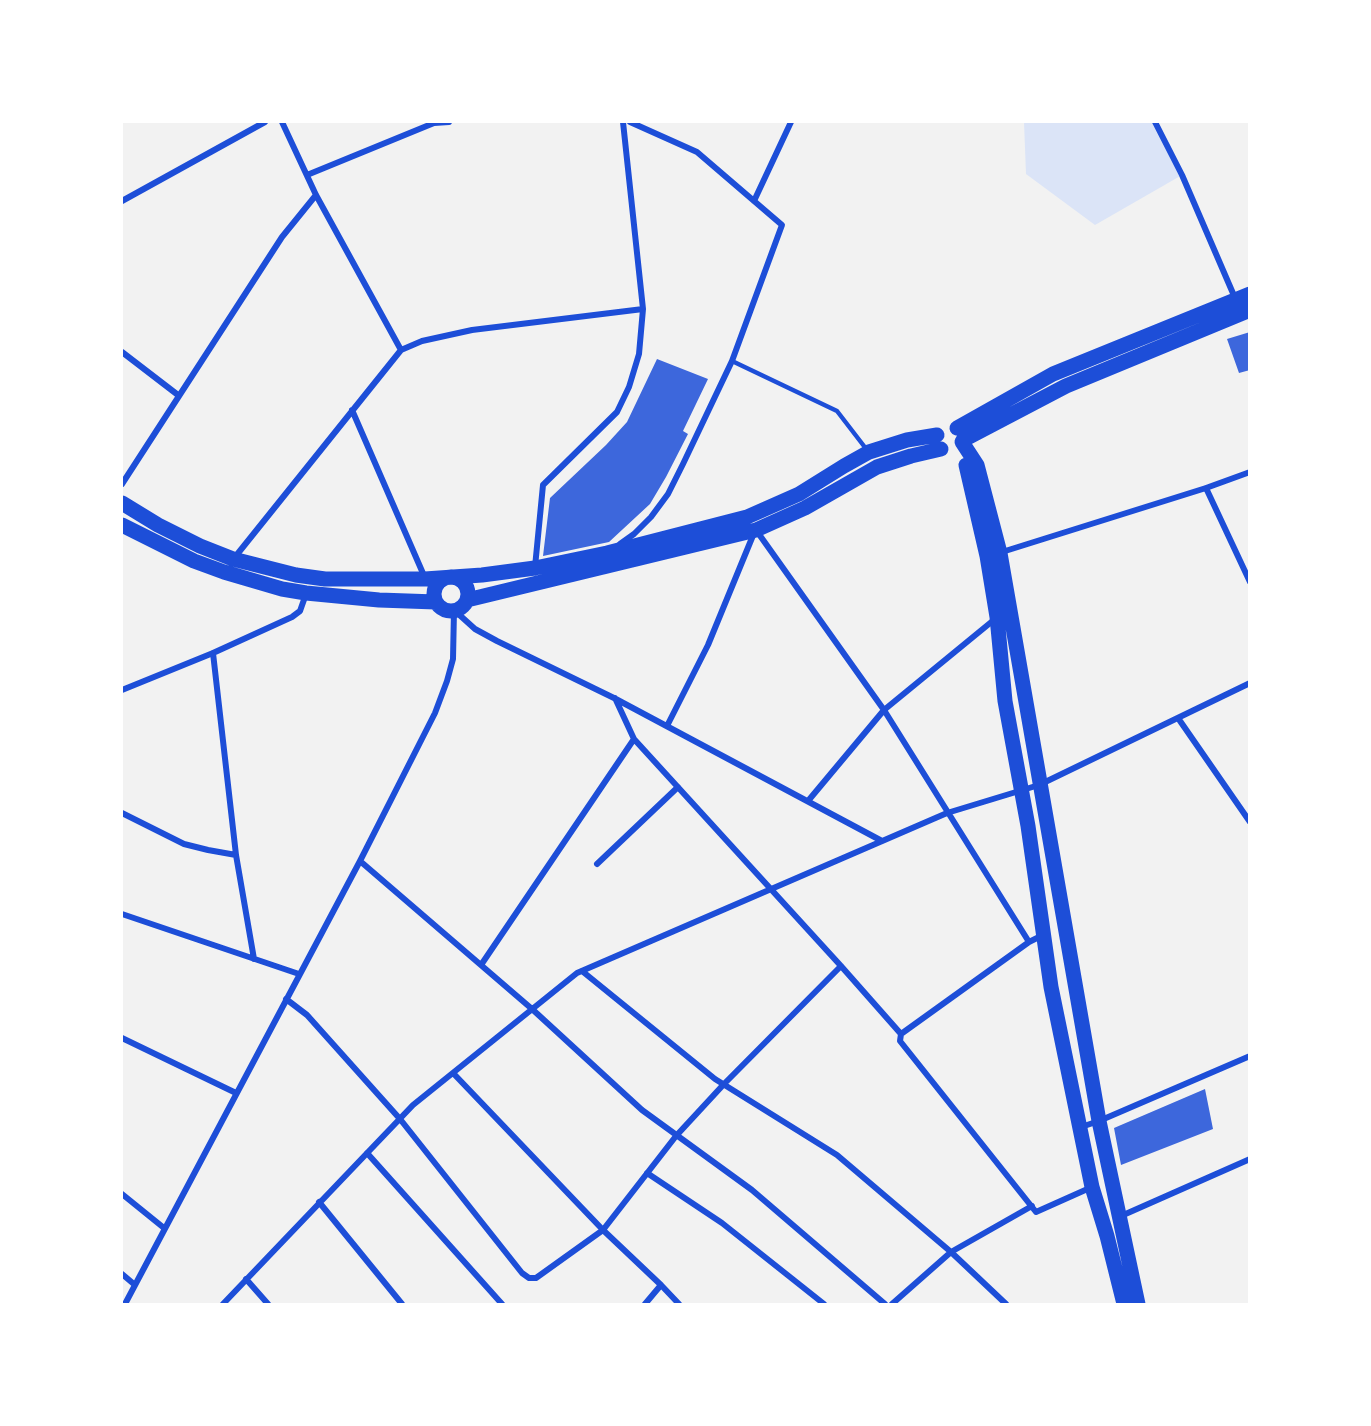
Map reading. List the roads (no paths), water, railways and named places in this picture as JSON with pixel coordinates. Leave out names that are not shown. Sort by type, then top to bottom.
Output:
[{"type":"main road","points":[[122,503],[158,525],[233,559],[296,575],[325,579],[425,579],[482,575],[535,567],[751,524],[869,452],[907,440],[953,441],[1053,374],[1242,296]]},
{"type":"main road","points":[[467,600],[805,508],[877,467],[953,441],[1066,386],[1250,310]]},
{"type":"main road","points":[[953,441],[977,465],[1000,553],[1099,1121],[1138,1305]]},
{"type":"main road","points":[[953,441],[968,468],[987,556],[997,617],[1005,701],[1045,934],[1051,987],[1092,1188],[1107,1236],[1124,1305]]},
{"type":"main road","points":[[123,530],[194,561],[282,589],[379,600],[436,602]]},
{"type":"main road","points":[[450,577],[455,578],[465,584],[467,600],[460,608],[444,609],[436,602],[434,596],[436,586],[440,581],[450,577]]},
{"type":"street","points":[[122,201],[265,122]]},
{"type":"street","points":[[282,122],[316,195],[400,351]]},
{"type":"street","points":[[307,175],[434,123],[449,122]]},
{"type":"street","points":[[535,567],[543,485],[617,412],[629,387],[639,354],[643,309],[623,122]]},
{"type":"street","points":[[607,553],[634,534],[651,517],[668,494],[732,361],[782,225],[697,152],[630,122]]},
{"type":"street","points":[[754,201],[791,122]]},
{"type":"street","points":[[1155,122],[1242,296]]},
{"type":"street","points":[[122,484],[282,237],[316,195]]},
{"type":"street","points":[[233,559],[400,351],[422,341],[472,330],[643,309]]},
{"type":"street","points":[[122,352],[178,395]]},
{"type":"street","points":[[352,410],[425,579]]},
{"type":"street","points":[[1000,553],[1250,472]]},
{"type":"street","points":[[1206,488],[1250,582]]},
{"type":"street","points":[[751,524],[884,710],[946,813],[1029,942]]},
{"type":"street","points":[[667,726],[708,645],[751,524]]},
{"type":"street","points":[[122,690],[213,653],[296,614],[302,607],[306,593]]},
{"type":"street","points":[[454,610],[475,629],[497,641],[614,698],[882,841]]},
{"type":"street","points":[[125,1305],[360,861],[435,713],[453,659],[454,610]]},
{"type":"street","points":[[808,801],[884,710],[997,617]]},
{"type":"street","points":[[213,653],[236,855],[254,959]]},
{"type":"street","points":[[223,1305],[413,1105],[577,973],[946,813],[1039,784],[1250,683]]},
{"type":"street","points":[[614,698],[634,739],[901,1034]]},
{"type":"street","points":[[1178,718],[1250,822]]},
{"type":"street","points":[[481,965],[634,739]]},
{"type":"street","points":[[597,864],[678,787]]},
{"type":"street","points":[[122,813],[184,844],[236,855]]},
{"type":"street","points":[[360,861],[532,1009],[642,1110],[752,1190],[885,1305]]},
{"type":"street","points":[[122,914],[299,974]]},
{"type":"street","points":[[1045,934],[1029,942],[901,1034],[900,1041],[1036,1212],[1092,1188]]},
{"type":"street","points":[[286,999],[308,1015],[400,1119],[522,1273],[529,1278],[536,1278],[603,1230],[676,1136],[841,966]]},
{"type":"street","points":[[582,971],[724,1084],[837,1155],[951,1252],[1006,1305]]},
{"type":"street","points":[[122,1038],[236,1093]]},
{"type":"street","points":[[1079,1127],[1099,1121],[1250,1056]]},
{"type":"street","points":[[453,1073],[603,1230],[679,1305]]},
{"type":"street","points":[[367,1153],[502,1305]]},
{"type":"street","points":[[1118,1218],[1250,1159]]},
{"type":"street","points":[[647,1173],[722,1223],[824,1305]]},
{"type":"street","points":[[122,1194],[164,1228]]},
{"type":"street","points":[[319,1202],[402,1305]]},
{"type":"street","points":[[892,1305],[951,1252],[1032,1206]]},
{"type":"street","points":[[122,1274],[135,1285]]},
{"type":"street","points":[[246,1279],[268,1305]]},
{"type":"street","points":[[645,1305],[661,1285]]},
{"type":"lane","points":[[732,361],[837,411],[869,452]]}]
